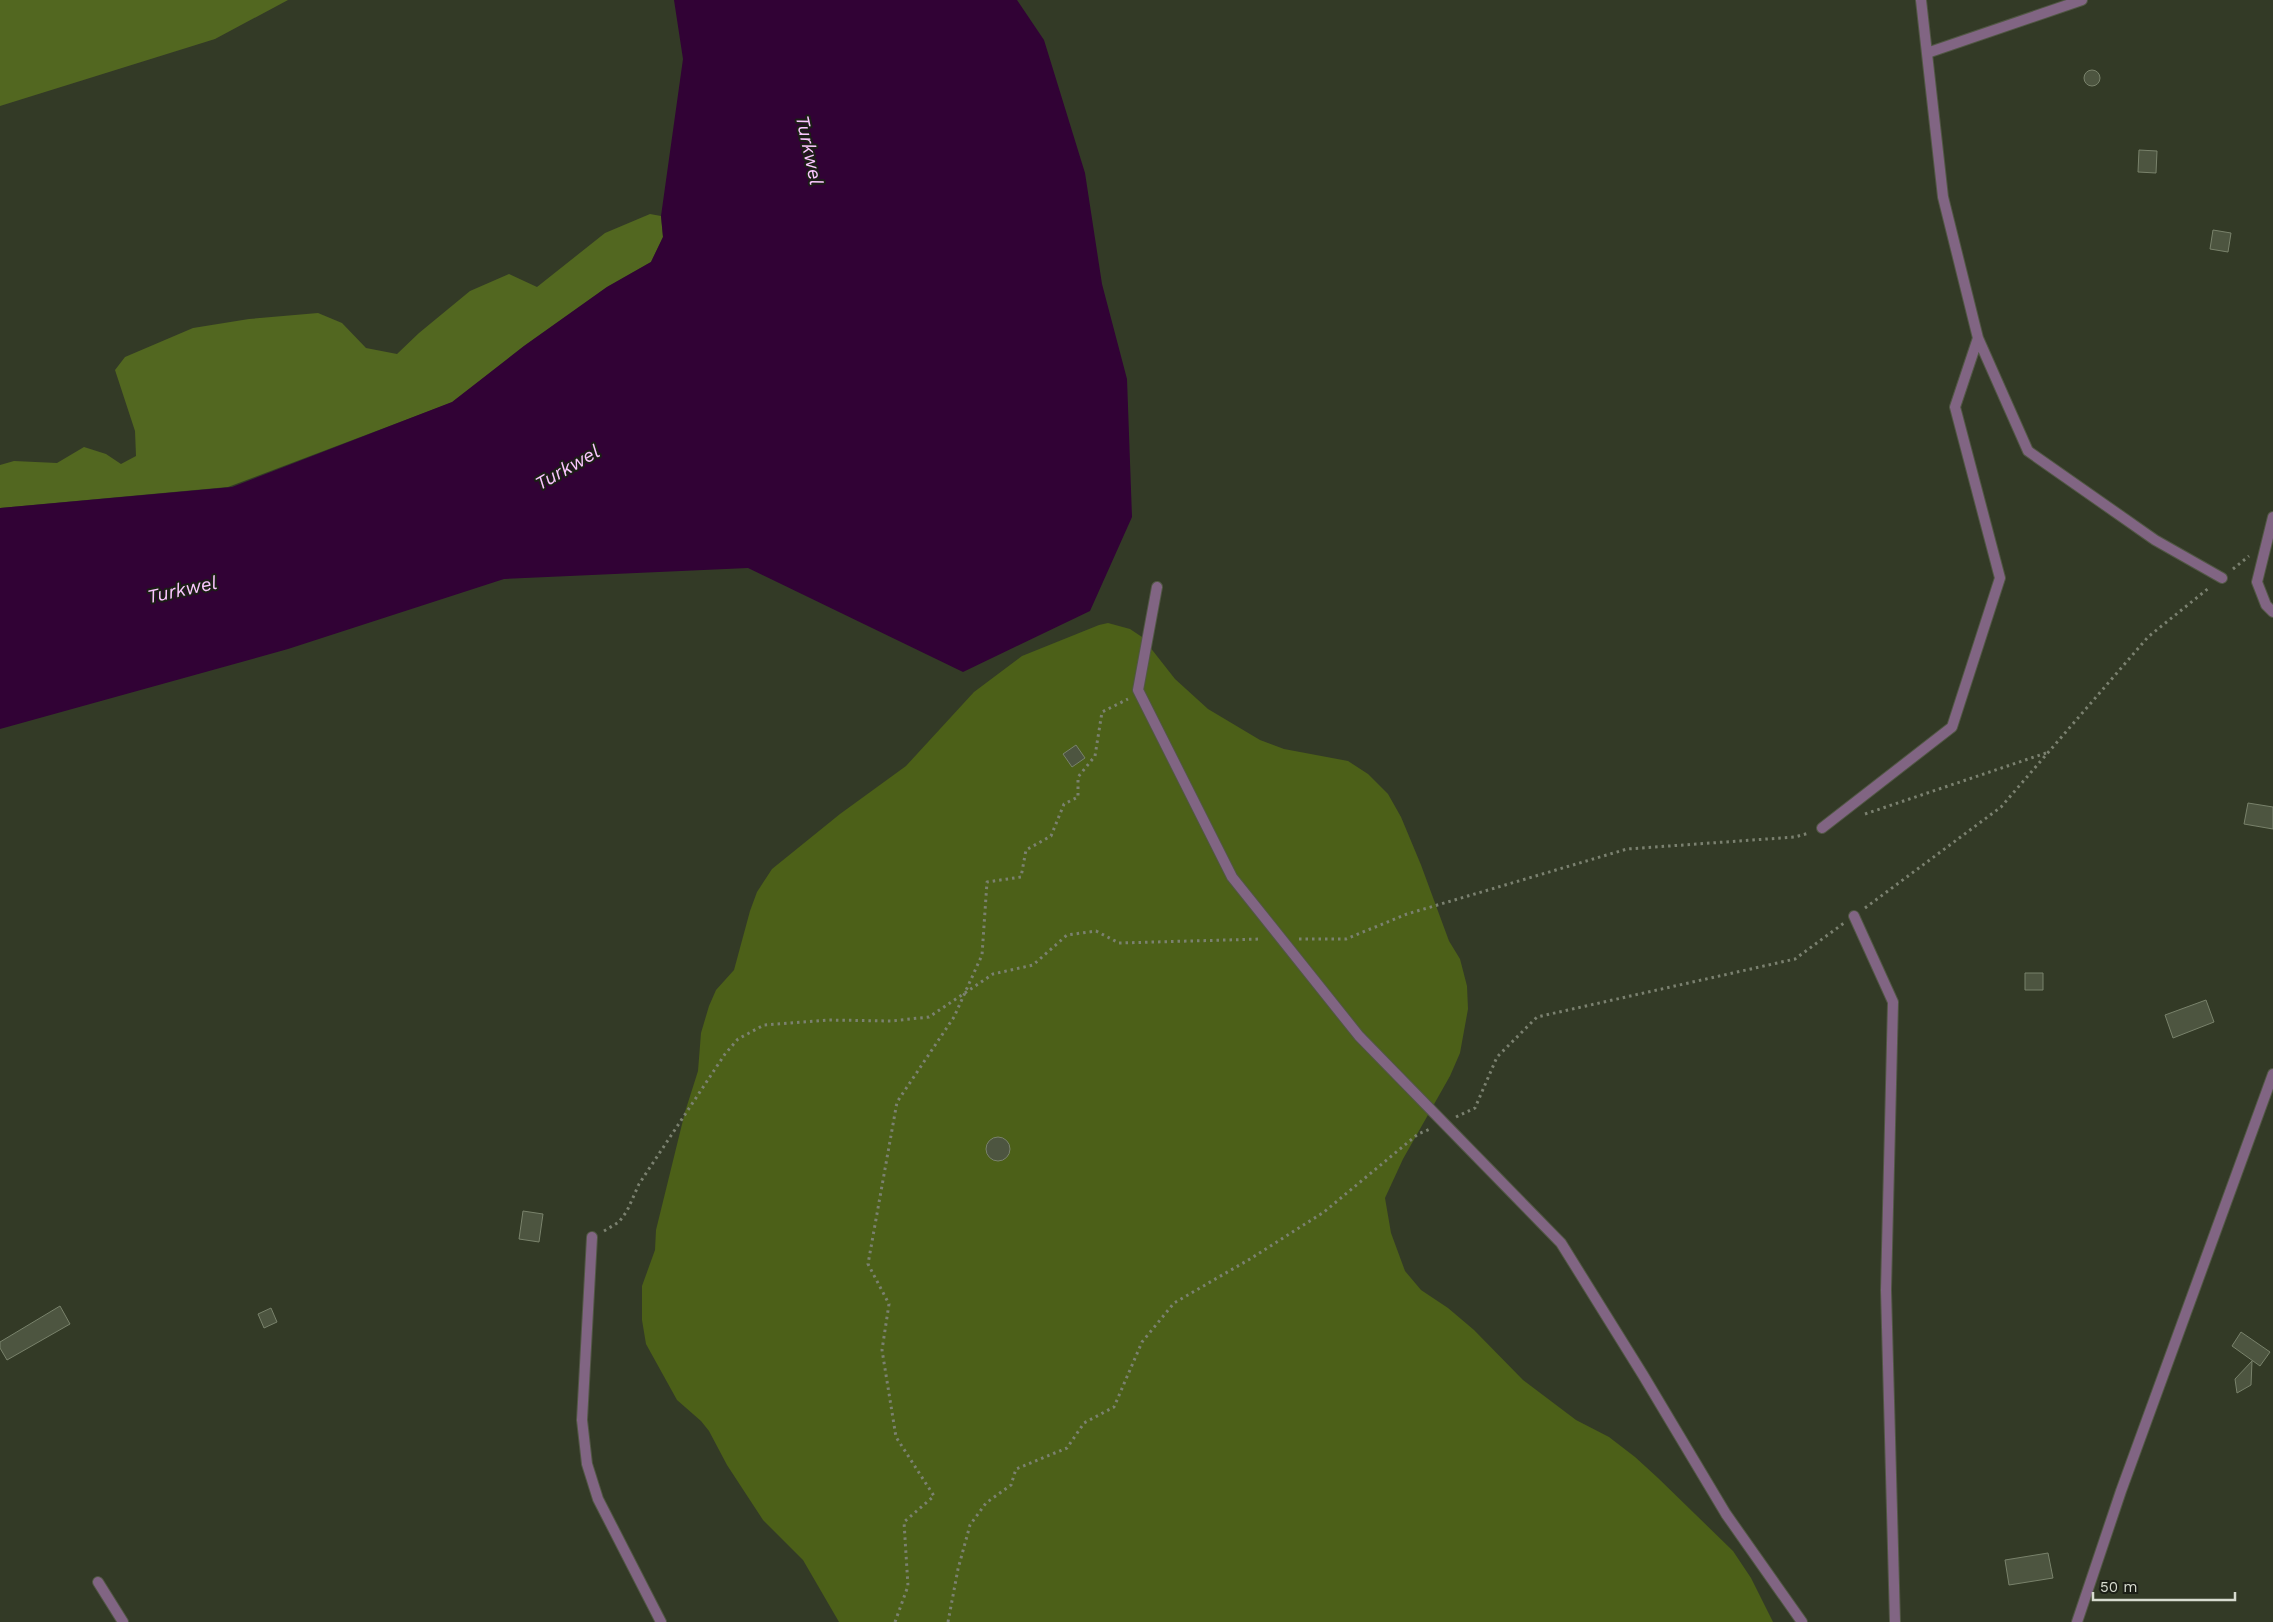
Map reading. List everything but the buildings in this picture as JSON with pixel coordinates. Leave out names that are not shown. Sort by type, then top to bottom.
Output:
[{"type":"street","points":[[1921,0],[1943,197],[1978,338],[2028,451],[2155,540],[2222,578]]},
{"type":"street","points":[[1927,53],[2082,0]]},
{"type":"street","points":[[1822,828],[1952,727],[2000,578],[1955,407],[1978,338]]},
{"type":"street","points":[[2273,518],[2257,582],[2266,605],[2273,612]]},
{"type":"street","points":[[1157,587],[1138,690],[1232,877],[1359,1036],[1561,1243],[1726,1514],[1802,1622]]},
{"type":"street","points":[[1854,916],[1893,1002],[1886,1290],[1895,1622]]},
{"type":"street","points":[[2077,1622],[2125,1482],[2273,1074]]},
{"type":"street","points":[[592,1237],[582,1420],[587,1464],[598,1499],[661,1622]]},
{"type":"street","points":[[98,1582],[123,1622]]},
{"type":"path","points":[[948,1622],[958,1569],[970,1525],[986,1503],[1011,1485],[1016,1470],[1066,1448],[1084,1423],[1114,1408],[1142,1342],[1174,1303],[1250,1259],[1324,1212],[1418,1134],[1475,1108],[1497,1057],[1537,1017],[1795,960],[2001,807],[2148,637],[2267,541]]},
{"type":"path","points":[[895,1622],[908,1586],[904,1522],[934,1496],[896,1437],[882,1350],[890,1304],[868,1264],[897,1102],[954,1017],[982,955],[988,882],[1021,878],[1026,850],[1051,836],[1064,804],[1078,797],[1078,777],[1095,756],[1102,712],[1140,694]]},
{"type":"green space","points":[[0,0],[288,0],[215,39],[0,106]]},
{"type":"green space","points":[[650,214],[661,216],[663,237],[651,262],[607,287],[524,346],[453,402],[228,487],[0,508],[0,465],[14,461],[57,463],[84,447],[106,454],[121,464],[136,456],[135,431],[115,370],[125,357],[193,328],[249,319],[318,313],[342,323],[366,348],[397,354],[419,333],[470,291],[509,274],[537,287],[605,233]]},
{"type":"green space","points":[[1108,623],[1130,629],[1142,637],[1175,679],[1208,709],[1260,740],[1284,749],[1348,761],[1368,774],[1388,794],[1401,817],[1421,865],[1449,941],[1460,959],[1467,986],[1468,1009],[1460,1053],[1450,1076],[1403,1159],[1385,1198],[1391,1233],[1405,1271],[1421,1290],[1448,1308],[1474,1330],[1523,1380],[1576,1420],[1609,1437],[1658,1478],[1733,1551],[1751,1578],[1773,1622],[839,1622],[803,1560],[763,1520],[727,1465],[709,1431],[701,1421],[677,1400],[646,1344],[642,1320],[642,1286],[655,1250],[656,1230],[685,1112],[698,1071],[701,1033],[716,990],[734,970],[757,892],[772,869],[840,814],[906,766],[974,692],[1022,656]]},
{"type":"water","name":"Turkwel","points":[[674,0],[1017,0],[1044,40],[1085,173],[1102,284],[1127,379],[1132,517],[1090,611],[963,672],[748,568],[504,579],[288,649],[0,729],[0,508],[232,487],[452,402],[524,346],[607,287],[651,262],[663,237],[661,216],[683,59]]}]
